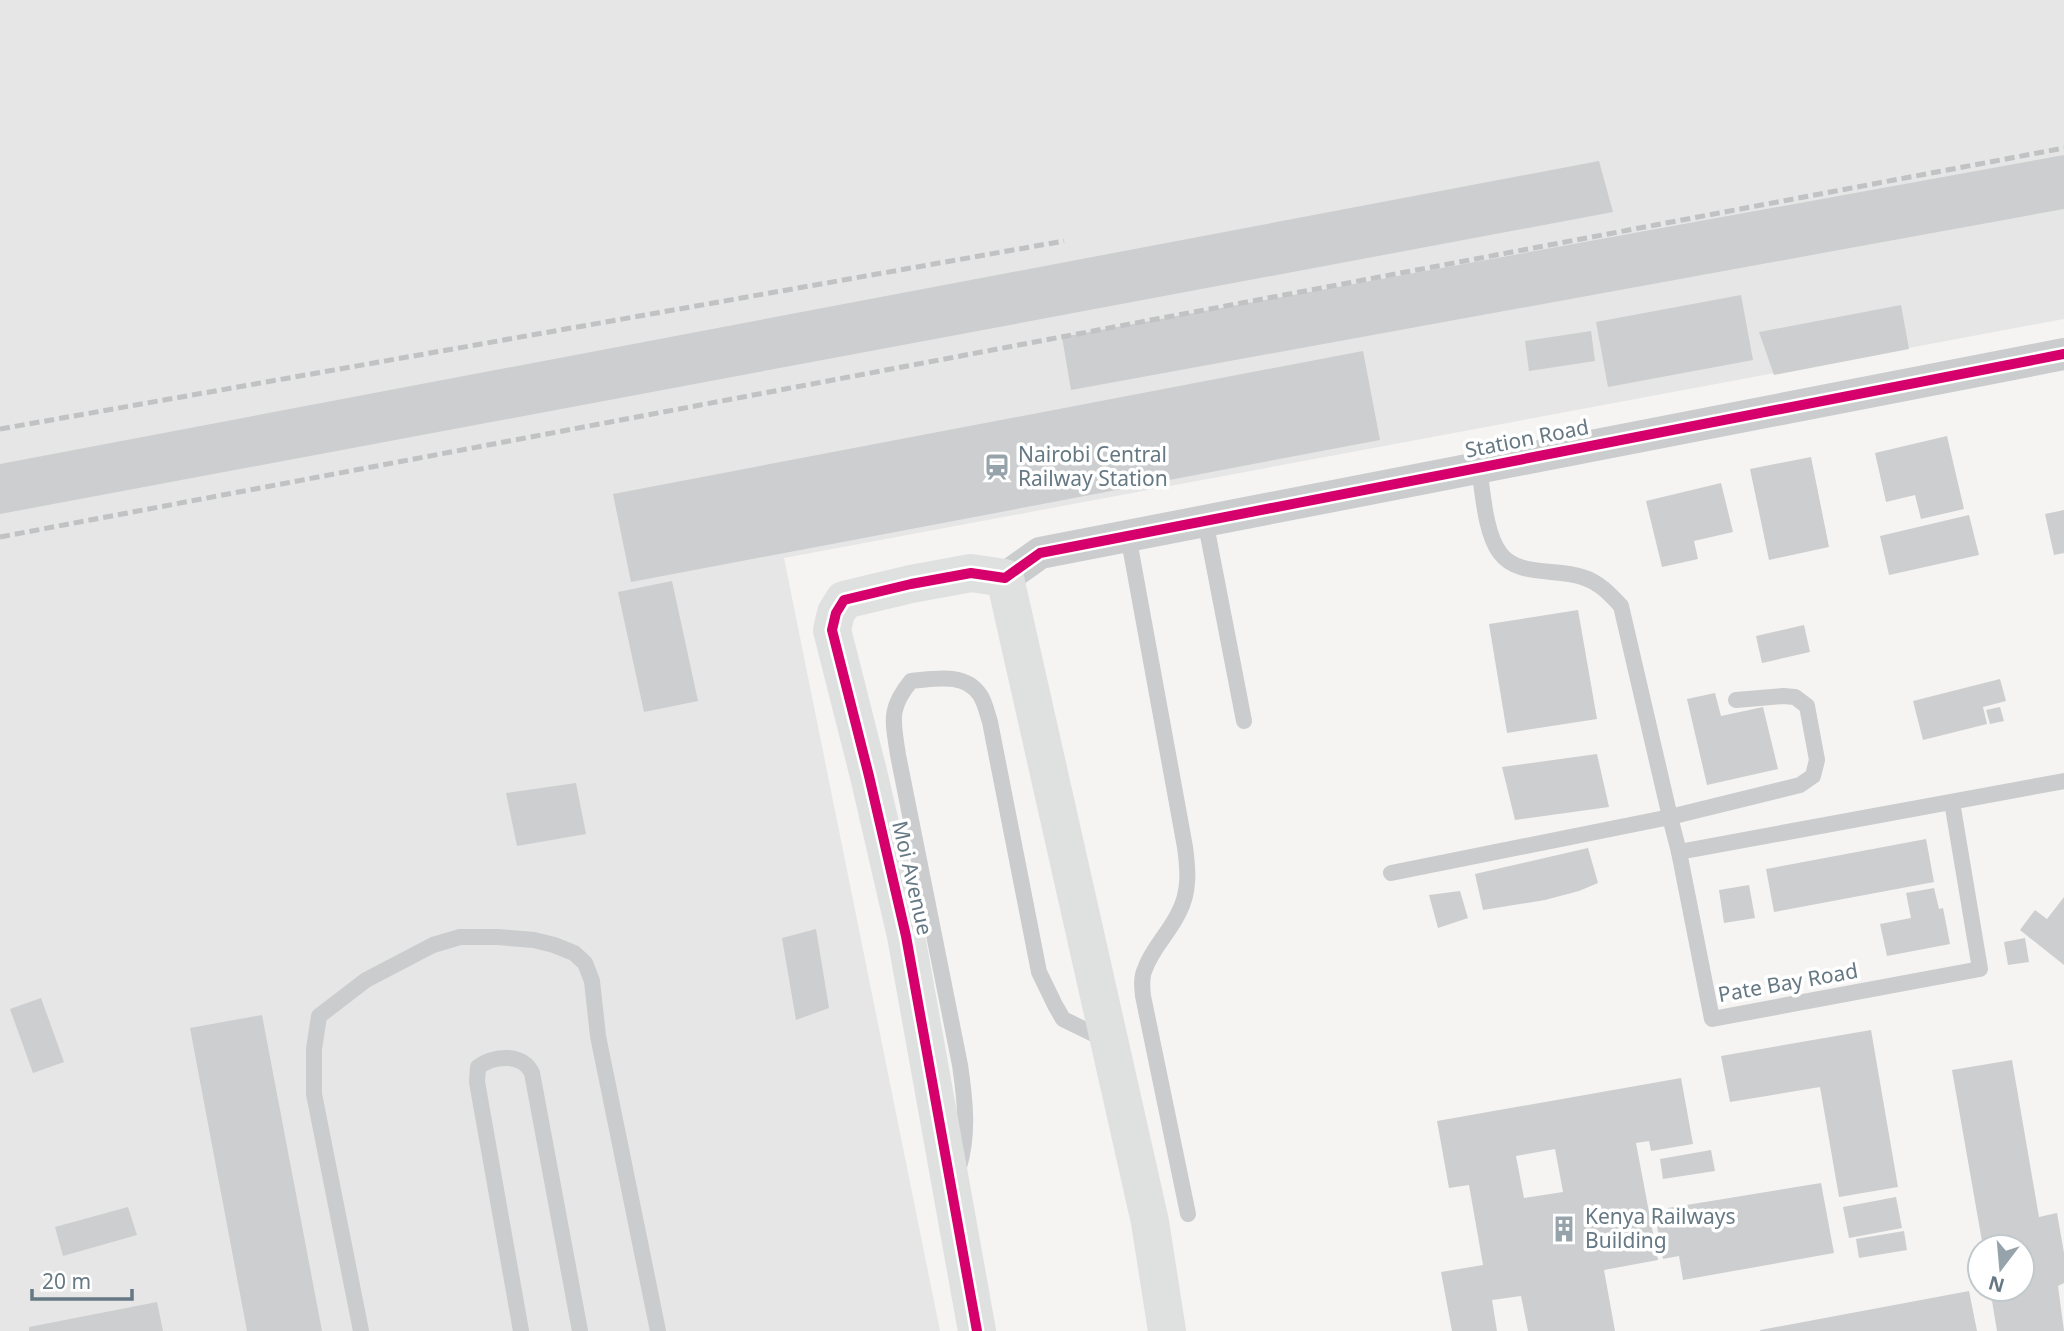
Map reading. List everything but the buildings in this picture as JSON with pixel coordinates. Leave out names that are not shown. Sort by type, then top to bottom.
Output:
[{"type":"street","name":"Station Road","points":[[1005,578],[1040,553],[2064,354]]},
{"type":"street","name":"Moi Avenue","points":[[977,1331],[906,936],[832,629],[836,613],[844,600],[971,573],[1005,578]]},
{"type":"street","points":[[1005,578],[1150,1222],[1167,1331]]},
{"type":"lane","points":[[1479,468],[1491,536],[1501,554],[1518,566],[1583,577],[1606,589],[1621,606],[1679,852],[2064,781]]},
{"type":"lane","points":[[1205,520],[1244,721]]},
{"type":"lane","points":[[1128,535],[1188,875],[1179,912],[1145,968],[1142,979],[1143,996],[1188,1214]]},
{"type":"lane","points":[[951,1189],[963,1154],[966,1111],[960,1065],[892,718],[899,696],[911,681],[950,678],[968,683],[980,695],[990,722],[1039,972],[1063,1019],[1109,1042]]},
{"type":"lane","points":[[1391,873],[1670,817],[1800,785],[1813,776],[1817,760],[1807,706],[1795,697],[1736,700]]},
{"type":"lane","name":"Pate Bay Road","points":[[1679,852],[1712,1019],[1980,969],[1952,802]]},
{"type":"lane","points":[[361,1331],[314,1094],[314,1049],[318,1016],[366,980],[433,946],[460,937],[534,940],[573,953],[585,963],[592,981],[598,1036],[658,1331]]},
{"type":"lane","points":[[521,1331],[477,1082],[478,1067],[486,1060],[514,1058],[523,1061],[532,1073],[580,1331]]},
{"type":"shaded area","points":[[0,0],[2064,0],[2064,319],[784,558],[940,1331],[0,1331]]},
{"type":"railway","points":[[0,537],[2064,148]]},
{"type":"railway","points":[[0,429],[1064,241]]},
{"type":"cycle path","points":[[977,1331],[906,936],[832,630],[836,613],[844,600],[971,573],[1005,578],[1040,553],[2064,354]]},
{"type":"place","name":"Nairobi Central Railway Station","points":[[997,467]]},
{"type":"place","name":"Kenya Railways Building","points":[[1564,1229]]}]
